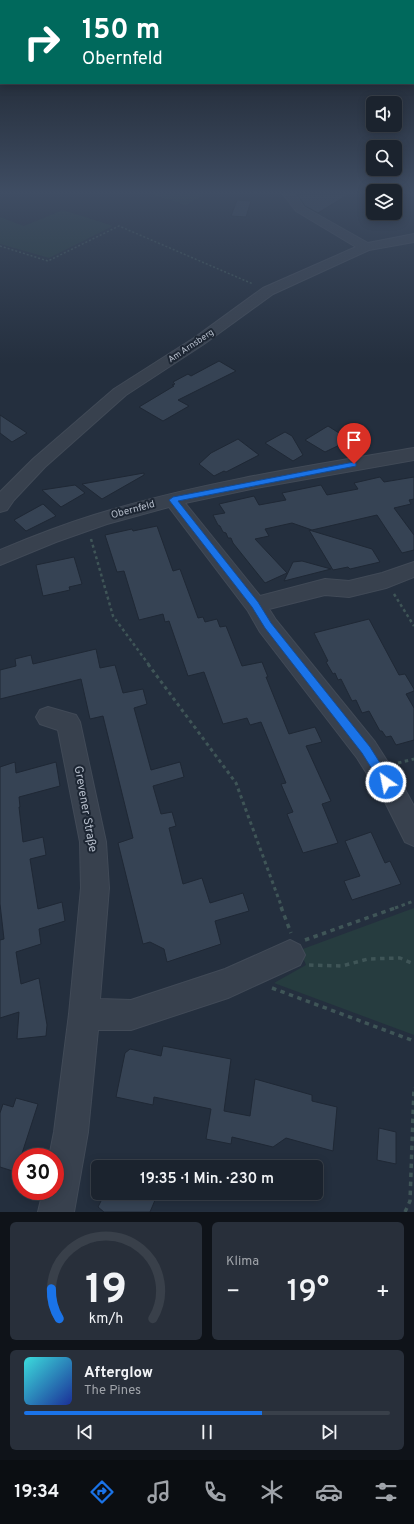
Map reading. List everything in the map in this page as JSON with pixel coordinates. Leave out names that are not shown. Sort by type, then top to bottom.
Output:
[{"type":"street","name":"Am Arnsberg","points":[[0,506],[7,496],[39,463],[120,392],[199,341],[268,291],[358,251]]},
{"type":"street","name":"Obernfeld","points":[[0,558],[36,541],[131,509],[308,472],[414,454]]},
{"type":"street","points":[[173,500],[255,605],[268,626],[366,750],[394,794],[414,833]]},
{"type":"street","points":[[255,605],[325,587],[349,589],[386,580],[414,569]]},
{"type":"street","name":"Grevener Straße","points":[[48,717],[68,722],[94,842],[96,888],[71,1132],[56,1212]]},
{"type":"street","points":[[84,1014],[131,1016],[228,983],[292,950]]},
{"type":"path","points":[[15,251],[48,261],[69,251]]},
{"type":"path","points":[[175,251],[268,291]]},
{"type":"path","points":[[87,523],[113,616],[236,783],[292,950],[310,965],[342,966],[368,959],[400,958],[414,964]]},
{"type":"path","points":[[386,580],[414,626]]},
{"type":"path","points":[[292,950],[414,901]]},
{"type":"path","points":[[250,972],[270,988],[414,1041]]},
{"type":"path","points":[[404,1212],[410,1201],[414,1087]]},
{"type":"green space","points":[[23,251],[64,251],[49,258]]},
{"type":"green space","points":[[414,908],[414,1035],[274,983],[306,965],[300,950]]},
{"type":"building","points":[[219,361],[236,371],[178,400],[189,406],[163,421],[139,407],[174,386],[172,385],[175,384],[173,382],[188,374],[191,376]]},
{"type":"building","points":[[0,415],[27,433],[12,442],[0,433]]},
{"type":"building","points":[[328,426],[350,440],[325,452],[305,440]]},
{"type":"building","points":[[285,432],[292,436],[303,455],[293,461],[265,443]]},
{"type":"building","points":[[238,439],[259,455],[226,472],[224,471],[214,476],[199,464],[211,453]]},
{"type":"building","points":[[144,473],[144,475],[102,499],[82,484]]},
{"type":"building","points":[[380,477],[384,482],[414,477],[414,499],[409,500],[411,504],[394,508],[414,535],[414,550],[402,553],[377,515],[312,530],[292,523],[265,529],[269,536],[255,539],[287,573],[265,583],[233,543],[231,538],[228,538],[226,533],[223,532],[213,515],[225,513],[219,504],[254,496],[259,505],[286,500],[282,493],[321,485],[327,495],[358,489],[354,483]]},
{"type":"building","points":[[75,485],[85,493],[61,507],[42,490]]},
{"type":"building","points":[[43,504],[56,516],[26,531],[14,520]]},
{"type":"building","points":[[157,526],[173,571],[180,569],[198,618],[203,617],[205,622],[217,619],[220,627],[226,626],[242,666],[262,662],[268,677],[266,677],[289,734],[315,727],[322,742],[306,746],[331,801],[322,804],[338,843],[303,853],[287,814],[293,812],[281,784],[286,783],[261,722],[250,725],[247,718],[223,724],[204,672],[188,676],[169,621],[165,622],[163,614],[139,620],[124,571],[117,572],[105,535],[132,529],[133,531]]},
{"type":"building","points":[[309,530],[372,549],[380,562],[350,569],[348,567],[333,570]]},
{"type":"building","points":[[74,557],[82,584],[69,587],[70,590],[43,596],[36,565]]},
{"type":"building","points":[[302,561],[331,569],[284,581],[293,562]]},
{"type":"building","points":[[369,619],[399,675],[405,674],[414,689],[414,691],[406,694],[414,708],[414,740],[396,745],[391,736],[386,737],[382,731],[380,731],[369,711],[362,713],[356,700],[352,701],[341,679],[338,680],[335,673],[333,674],[326,662],[328,661],[314,633]]},
{"type":"building","points":[[96,649],[100,668],[115,665],[123,693],[143,689],[147,704],[134,708],[151,770],[180,762],[184,777],[153,786],[161,814],[172,812],[176,826],[169,828],[183,884],[202,878],[210,903],[243,893],[249,911],[215,921],[221,944],[167,962],[164,949],[150,942],[143,944],[118,843],[133,838],[103,716],[90,719],[81,679],[0,699],[0,670],[16,666],[15,659],[31,655],[33,664]]},
{"type":"building","points":[[15,762],[16,773],[56,762],[60,786],[19,797],[19,807],[23,842],[43,837],[46,855],[30,859],[38,909],[62,902],[65,921],[39,929],[41,944],[16,952],[21,984],[39,978],[47,1025],[46,1036],[17,1039],[19,1012],[0,1018],[0,940],[4,939],[0,904],[0,767]]},
{"type":"building","points":[[371,832],[385,863],[390,861],[401,884],[352,900],[344,881],[360,876],[345,841]]},
{"type":"building","points":[[163,1046],[231,1059],[224,1111],[250,1116],[255,1079],[312,1095],[312,1101],[337,1107],[333,1151],[286,1138],[273,1147],[232,1137],[231,1144],[206,1139],[211,1109],[154,1097],[153,1105],[116,1097],[125,1053],[130,1049],[161,1056]]},
{"type":"building","points":[[16,1098],[38,1104],[24,1148],[12,1148],[12,1171],[0,1167],[0,1113],[3,1104],[13,1107]]},
{"type":"building","points":[[379,1128],[396,1132],[396,1164],[377,1160]]},
{"type":"building","points":[[102,1200],[155,1200],[150,1212],[104,1212],[98,1207]]},
{"type":"route","points":[[354,464],[173,500],[255,605],[268,626],[366,750],[386,782]]}]
